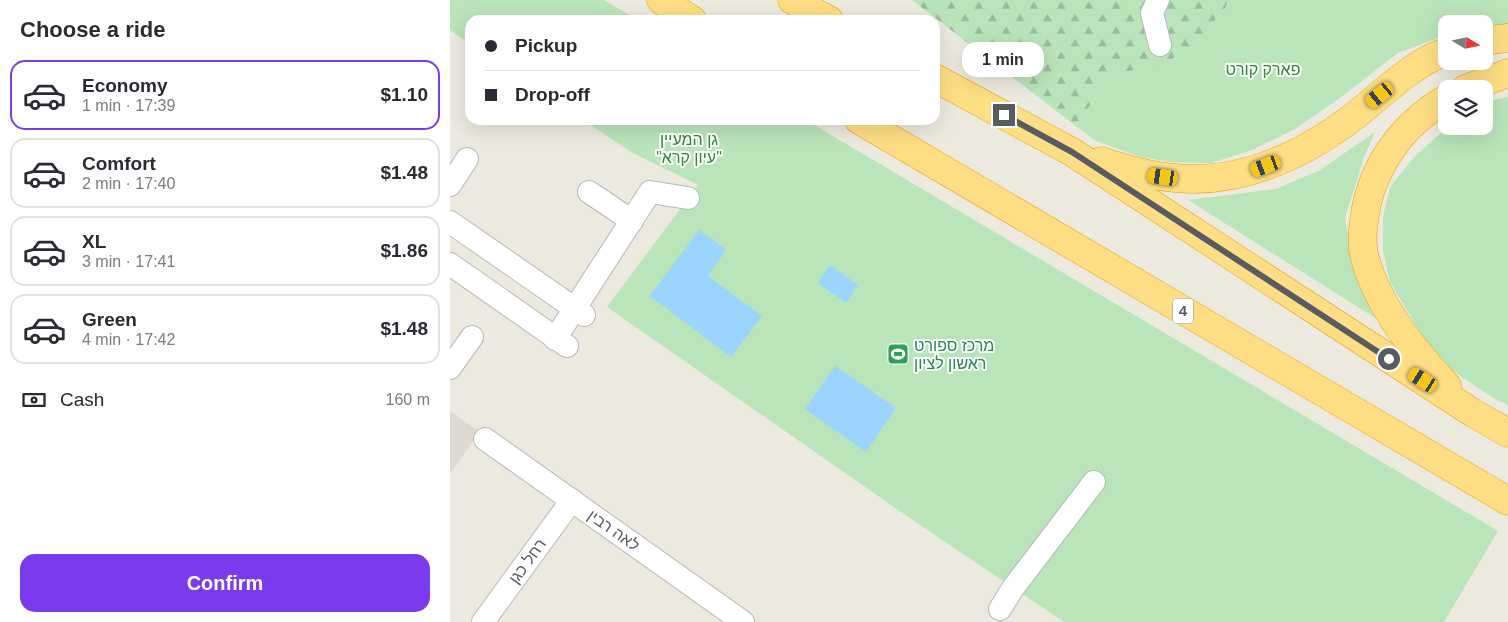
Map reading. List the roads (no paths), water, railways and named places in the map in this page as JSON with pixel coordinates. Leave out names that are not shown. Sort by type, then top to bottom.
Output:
[{"type":"highway","points":[[661,0],[684,15]]},
{"type":"highway","points":[[792,0],[820,15]]},
{"type":"highway","points":[[1493,40],[1508,38]]},
{"type":"highway","points":[[1072,152],[1151,175],[1176,178],[1207,179],[1248,172],[1283,160],[1317,143],[1350,120],[1411,70],[1438,56]]},
{"type":"highway","points":[[1489,80],[1508,73]]},
{"type":"highway","points":[[940,81],[1072,152],[1473,413],[1508,433]]},
{"type":"highway","points":[[1438,105],[1412,125],[1387,153],[1373,180],[1365,208],[1362,233],[1365,260],[1376,290],[1401,330],[1439,378],[1473,413]]},
{"type":"highway","name":"4","points":[[868,125],[1508,501]]},
{"type":"street","points":[[1158,0],[1152,13],[1160,45]]},
{"type":"street","points":[[450,185],[467,159]]},
{"type":"street","points":[[589,192],[627,217]]},
{"type":"street","points":[[450,264],[561,342],[574,308],[627,217],[650,192],[688,198]]},
{"type":"street","points":[[450,222],[574,308]]},
{"type":"street","points":[[450,368],[472,337]]},
{"type":"street","name":"לאה רבין","points":[[485,439],[572,500],[730,618]]},
{"type":"street","points":[[1000,609],[1094,482]]},
{"type":"street","name":"רחל כגן","points":[[483,622],[572,500]]},
{"type":"water","points":[[699,230],[726,250],[708,276],[762,316],[731,357],[650,296]]},
{"type":"water","points":[[830,265],[858,285],[846,303],[818,283]]},
{"type":"water","points":[[835,366],[896,408],[866,452],[805,409]]},
{"type":"place","name":"מרכז ספורט ראשון לציון","points":[[898,354]]},
{"type":"park label","name":"פארק קורט","points":[[1263,69]]},
{"type":"park label","name":"גן המעיין \"עיון קרא\"","points":[[689,148]]}]
